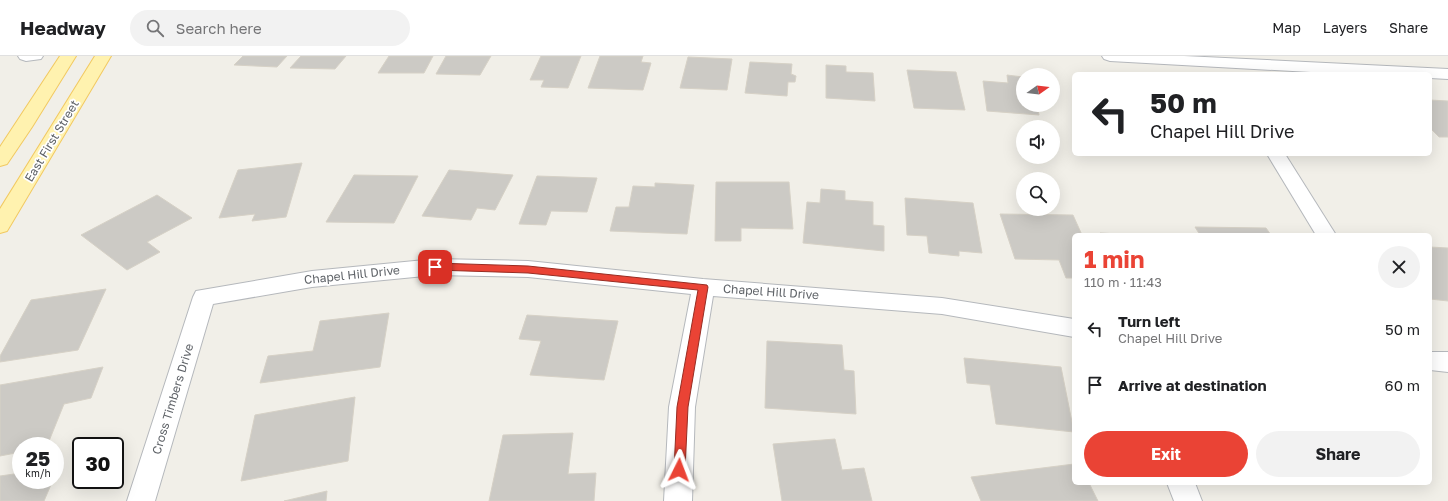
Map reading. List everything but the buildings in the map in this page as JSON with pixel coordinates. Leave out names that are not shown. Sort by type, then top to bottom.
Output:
[{"type":"main road","points":[[0,160],[68,56]]},
{"type":"main road","name":"East First Street","points":[[0,226],[8,203],[103,56]]},
{"type":"street","points":[[26,56],[35,56]]},
{"type":"street","points":[[1110,56],[1222,69],[1416,72]]},
{"type":"street","points":[[1386,56],[1400,71]]},
{"type":"street","points":[[1432,73],[1448,74]]},
{"type":"street","points":[[1277,156],[1325,233]]},
{"type":"street","name":"Chapel Hill Drive","points":[[204,297],[312,279],[435,267],[528,269],[703,287],[942,306],[1072,328]]},
{"type":"street","points":[[678,501],[682,407],[703,287]]},
{"type":"street","name":"Cross Timbers Drive","points":[[141,501],[204,297]]},
{"type":"street","points":[[1432,361],[1448,362]]},
{"type":"street","points":[[1182,485],[1188,501]]},
{"type":"route","points":[[435,267],[528,269],[703,287],[682,407],[679,470]]}]
